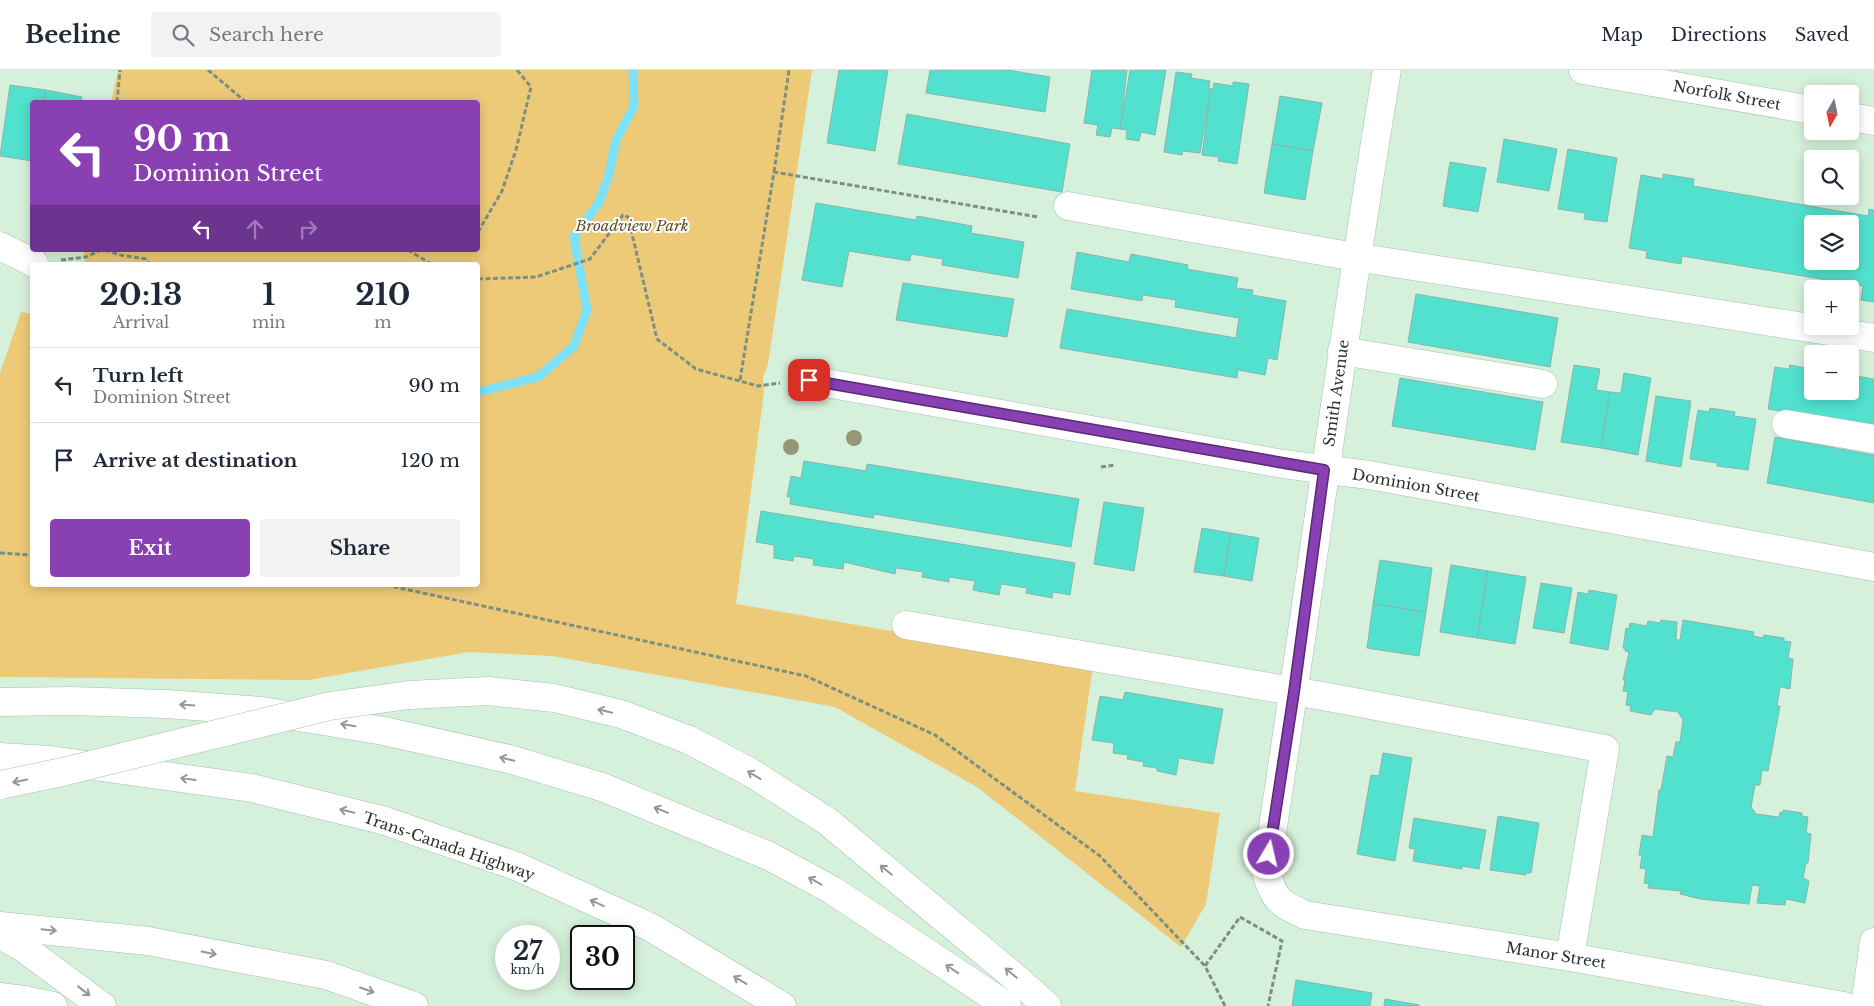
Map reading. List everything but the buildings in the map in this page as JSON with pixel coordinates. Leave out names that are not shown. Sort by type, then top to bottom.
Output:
[{"type":"main road","name":"Smith Avenue","points":[[1273,895],[1266,872],[1294,692],[1355,257],[1387,70]]},
{"type":"main road","name":"Norfolk Street","points":[[1583,70],[1804,109]]},
{"type":"main road","points":[[1859,118],[1874,121]]},
{"type":"main road","points":[[1068,206],[1355,257],[1874,338]]},
{"type":"main road","points":[[0,246],[32,262]]},
{"type":"main road","points":[[1342,351],[1543,384]]},
{"type":"main road","name":"Dominion Street","points":[[809,380],[1324,470],[1379,477],[1874,567]]},
{"type":"main road","points":[[1786,424],[1874,439]]},
{"type":"main road","points":[[906,625],[1294,692],[1605,749],[1570,956]]},
{"type":"main road","points":[[0,785],[62,772],[330,706],[409,695],[488,692],[554,698],[620,714],[689,740],[750,772],[827,821],[1018,979],[1047,1006]]},
{"type":"main road","points":[[0,702],[72,701],[166,704],[262,711],[384,732],[499,757],[602,786],[770,856],[832,890],[1007,1006]]},
{"type":"main road","name":"Trans-Canada Highway","points":[[0,757],[50,760],[252,788],[382,820],[516,866],[650,927],[782,1006]]},
{"type":"main road","name":"Manor Street","points":[[1273,895],[1290,908],[1305,915],[1570,956],[1844,1006]]},
{"type":"main road","points":[[0,926],[158,942],[326,975],[414,1006]]},
{"type":"main road","points":[[0,935],[22,947],[102,1006]]},
{"type":"main road","points":[[1865,1006],[1874,942]]},
{"type":"main road","points":[[8,1000],[53,1006]]},
{"type":"path","points":[[117,100],[120,70]]},
{"type":"path","points":[[208,70],[244,100]]},
{"type":"path","points":[[480,229],[502,191],[516,150],[531,87],[517,70]]},
{"type":"path","points":[[740,380],[789,70]]},
{"type":"path","points":[[774,172],[1038,217]]},
{"type":"path","points":[[480,279],[536,277],[590,259],[623,215],[628,217],[656,339],[696,369],[758,386],[809,380]]},
{"type":"path","points":[[43,262],[86,257],[98,252]]},
{"type":"path","points":[[109,252],[120,256],[146,259],[148,262]]},
{"type":"path","points":[[411,252],[428,262]]},
{"type":"path","points":[[0,553],[30,555]]},
{"type":"path","points":[[395,587],[806,676],[935,735],[1100,856],[1205,966],[1225,1006]]},
{"type":"path","points":[[1205,966],[1240,917],[1282,941],[1268,1006]]},
{"type":"green space","name":"Broadview Park","points":[[118,70],[812,70],[768,364],[763,378],[764,392],[736,604],[1093,666],[1075,791],[1220,813],[1206,904],[1181,947],[977,787],[835,707],[552,656],[469,652],[308,680],[0,677],[0,373],[21,312],[30,314],[30,587],[480,587],[480,262],[85,262],[84,252],[480,252],[480,100],[111,100]]},
{"type":"waterway","points":[[480,392],[538,377],[574,346],[587,310],[574,237],[599,202],[608,178],[616,140],[634,106],[633,70]]},
{"type":"route","points":[[809,380],[1324,470],[1294,692],[1269,854]]}]
